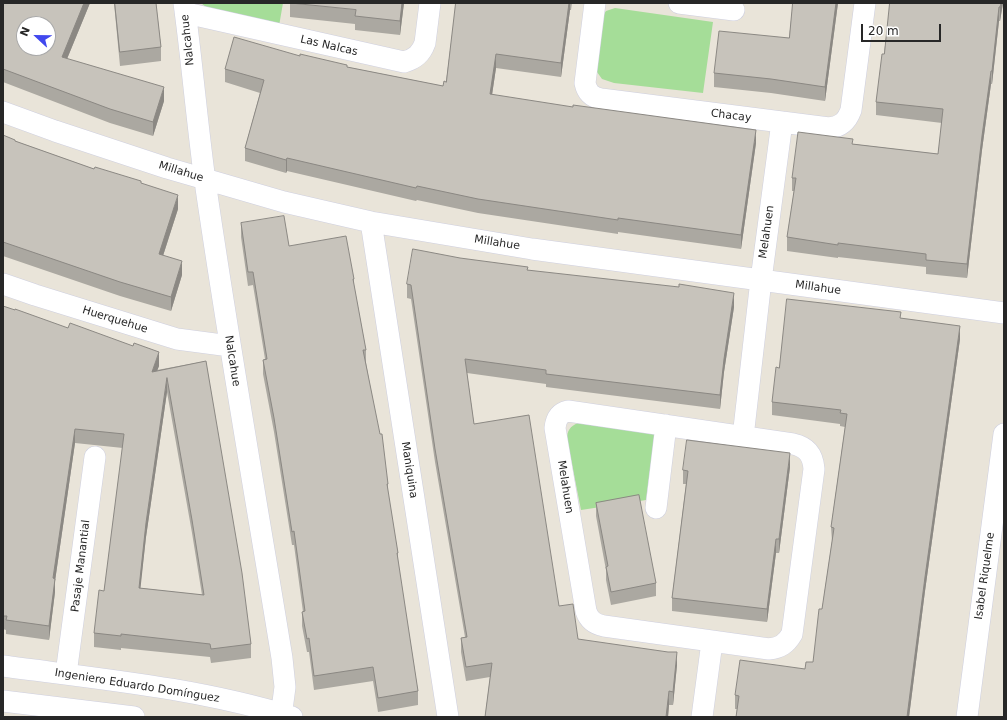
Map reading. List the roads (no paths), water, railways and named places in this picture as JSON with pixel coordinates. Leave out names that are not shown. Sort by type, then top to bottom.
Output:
[{"type":"street","name":"Las Nalcas","points":[[185,8],[404,62],[415,58],[423,50],[430,3]]},
{"type":"street","name":"Chacay","points":[[595,3],[585,83],[587,91],[591,96],[601,99],[829,128],[840,125],[849,116],[851,110],[865,3]]},
{"type":"street","points":[[679,3],[734,10]]},
{"type":"street","name":"Nalcahue","points":[[185,8],[205,179],[230,346],[282,658],[285,687],[285,716]]},
{"type":"street","name":"Millahue","points":[[3,112],[106,148],[205,179],[284,202],[371,222],[532,249],[1004,313]]},
{"type":"street","name":"Melahuen","points":[[743,437],[761,280],[782,122]]},
{"type":"street","name":"Maniquina","points":[[371,222],[448,717]]},
{"type":"street","name":"Huerquehue","points":[[3,284],[177,339],[230,346]]},
{"type":"street","name":"Melahuen","points":[[568,411],[743,437],[800,446],[809,452],[814,462],[792,634],[786,643],[780,647],[769,650],[598,625],[590,620],[586,611],[555,428],[557,417],[568,411]]},
{"type":"street","points":[[656,508],[666,425]]},
{"type":"street","name":"Isabel Riquelme","points":[[967,717],[1004,434]]},
{"type":"street","name":"Pasaje Manantial","points":[[66,674],[95,457]]},
{"type":"street","points":[[702,717],[712,642]]},
{"type":"street","name":"Ingeniero Eduardo Domínguez","points":[[3,666],[184,691],[285,716]]},
{"type":"street","points":[[3,700],[134,717]]}]
